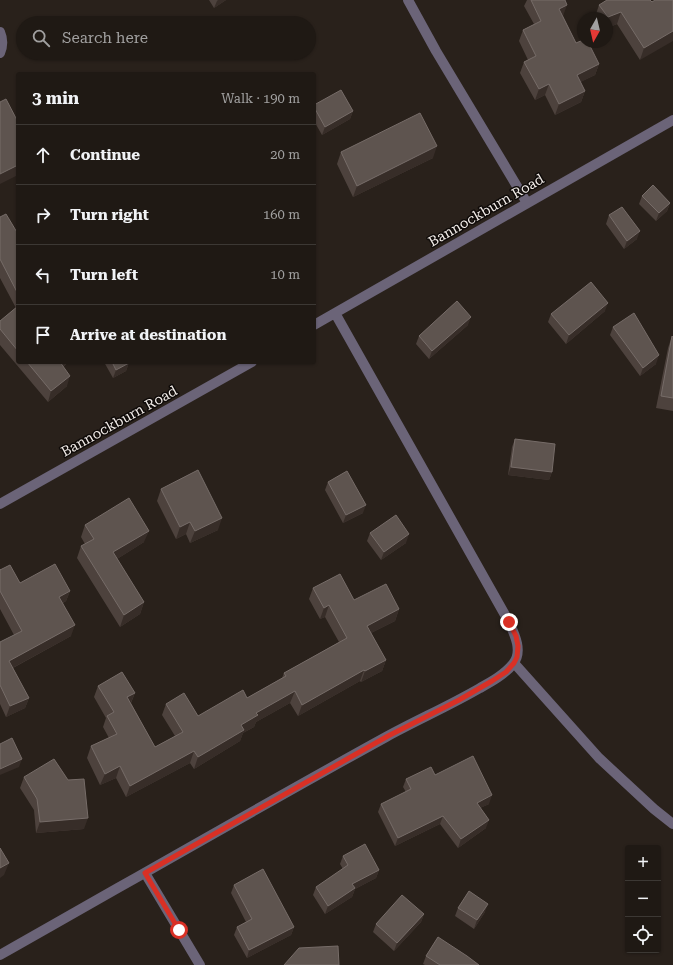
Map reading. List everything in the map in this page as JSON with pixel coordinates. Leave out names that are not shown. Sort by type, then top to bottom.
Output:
[{"type":"street","points":[[408,0],[436,51],[527,203]]},
{"type":"street","points":[[0,32],[3,40],[0,53]]},
{"type":"street","name":"Bannockburn Road","points":[[316,324],[673,120]]},
{"type":"street","points":[[0,955],[388,736],[459,700],[506,672],[514,663],[517,657],[518,646],[516,636],[509,622],[335,313]]},
{"type":"street","name":"Bannockburn Road","points":[[0,504],[248,364]]},
{"type":"street","points":[[514,663],[600,758],[654,809],[673,824]]},
{"type":"street","points":[[145,873],[200,965]]},
{"type":"building","points":[[531,0],[565,0],[567,5],[559,9],[577,43],[577,48],[591,48],[599,64],[577,75],[585,91],[559,104],[549,84],[539,89],[524,62],[536,56],[523,30],[541,21]]},
{"type":"building","points":[[607,0],[650,0],[652,2],[655,0],[673,0],[673,31],[644,48],[621,12],[613,15],[613,12],[604,12],[599,5]]},
{"type":"building","points":[[341,90],[353,111],[325,127],[316,111],[316,104]]},
{"type":"building","points":[[6,99],[16,118],[16,166],[0,174],[0,102]]},
{"type":"building","points":[[420,113],[437,146],[357,186],[341,152]]},
{"type":"building","points":[[653,185],[670,203],[659,213],[642,196]]},
{"type":"building","points":[[622,207],[640,231],[627,241],[609,215]]},
{"type":"building","points":[[6,214],[16,231],[16,290],[0,259],[0,217]]},
{"type":"building","points":[[591,282],[608,303],[569,335],[551,314]]},
{"type":"building","points":[[457,301],[471,317],[432,351],[419,336]]},
{"type":"building","points":[[16,308],[16,349],[0,329],[0,321]]},
{"type":"building","points":[[634,313],[659,355],[643,368],[613,327]]},
{"type":"building","points":[[672,336],[673,337],[673,398],[661,396]]},
{"type":"building","points":[[29,364],[61,364],[70,376],[51,391]]},
{"type":"building","points":[[113,364],[127,364],[116,370]]},
{"type":"building","points":[[515,439],[555,444],[552,472],[511,467]]},
{"type":"building","points":[[198,470],[222,518],[195,531],[190,522],[180,527],[161,489]]},
{"type":"building","points":[[347,471],[366,505],[346,515],[328,482]]},
{"type":"building","points":[[129,498],[149,531],[113,552],[144,602],[124,615],[81,546],[94,539],[85,525]]},
{"type":"building","points":[[396,515],[409,534],[384,552],[370,533]]},
{"type":"building","points":[[55,564],[70,591],[59,597],[75,625],[9,661],[29,698],[10,706],[0,685],[0,642],[22,631],[0,591],[0,570],[10,565],[20,583]]},
{"type":"building","points":[[340,574],[354,600],[386,584],[399,609],[367,626],[386,660],[365,671],[364,670],[302,705],[295,691],[256,713],[258,715],[241,725],[244,730],[198,757],[194,751],[130,786],[120,766],[105,774],[91,746],[117,734],[107,716],[114,712],[98,686],[122,672],[135,693],[127,697],[155,747],[183,732],[166,704],[184,693],[198,716],[243,690],[247,698],[286,676],[284,673],[347,638],[329,605],[324,608],[313,588]]},
{"type":"building","points":[[12,738],[22,759],[0,769],[0,744]]},
{"type":"building","points":[[473,756],[492,795],[477,803],[489,820],[461,839],[443,816],[398,838],[381,804],[411,789],[406,779],[431,767],[435,775]]},
{"type":"building","points":[[54,759],[68,780],[84,779],[88,818],[40,822],[37,799],[24,777]]},
{"type":"building","points":[[365,844],[379,870],[352,884],[355,888],[328,906],[316,887],[348,865],[343,856]]},
{"type":"building","points":[[0,848],[9,863],[0,868]]},
{"type":"building","points":[[263,869],[294,927],[249,950],[237,927],[252,919],[234,885]]},
{"type":"building","points":[[469,891],[488,904],[477,920],[458,908]]},
{"type":"building","points":[[402,895],[424,914],[397,943],[376,924]]},
{"type":"building","points":[[438,937],[479,965],[440,965],[426,956]]},
{"type":"building","points":[[338,946],[339,965],[284,965],[299,948]]},
{"type":"route","points":[[179,930],[145,873],[388,736],[459,700],[506,672],[517,657],[518,646],[516,636],[509,622]]}]
